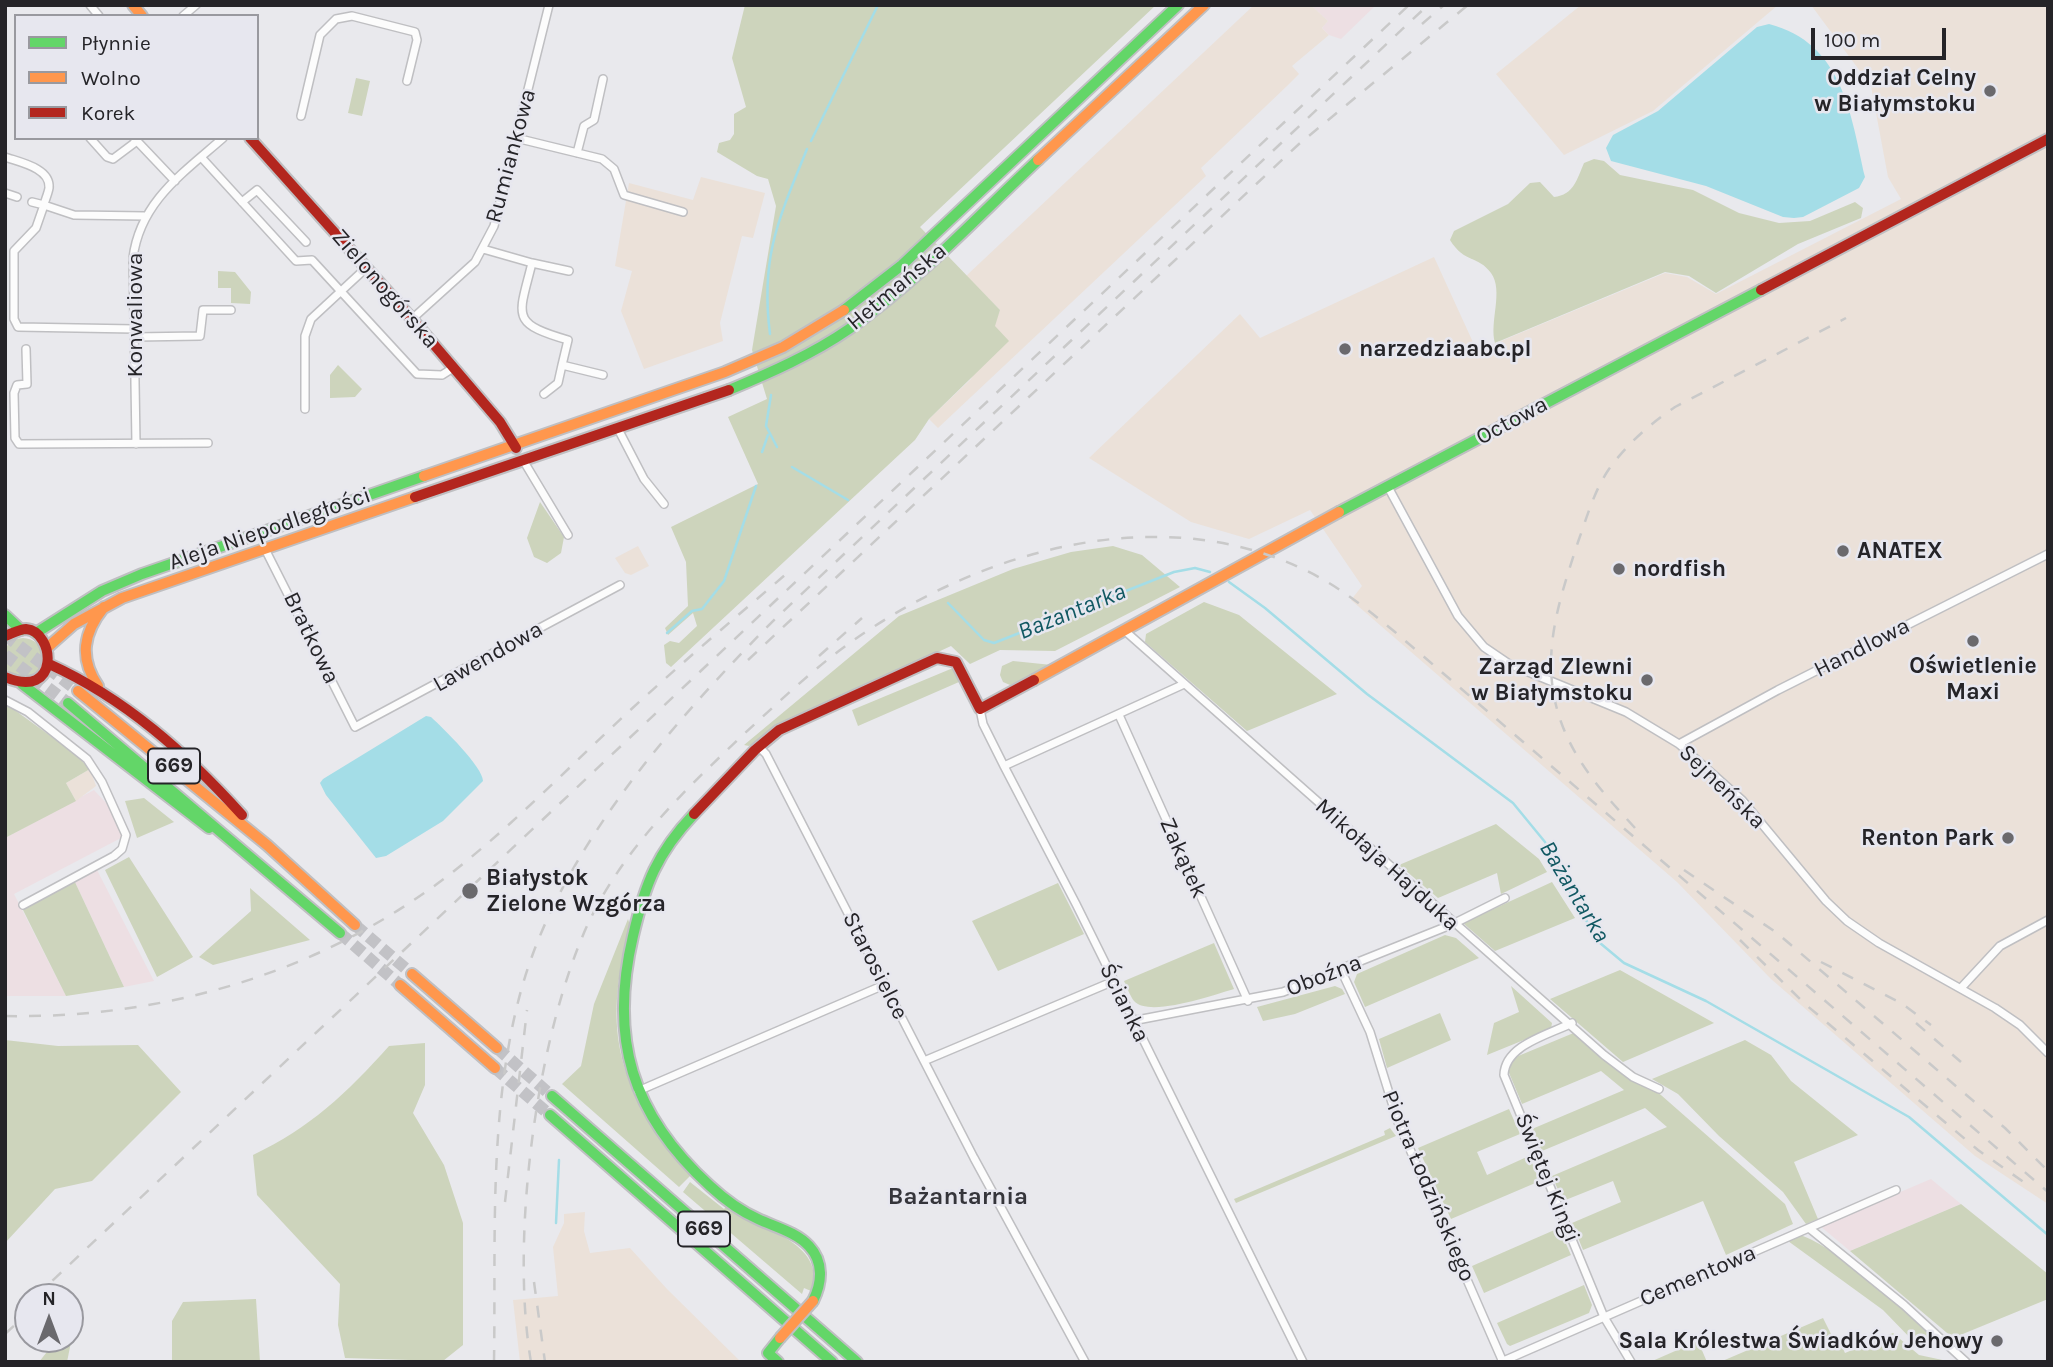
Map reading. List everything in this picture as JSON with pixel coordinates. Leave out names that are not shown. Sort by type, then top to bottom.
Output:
[{"type":"main road","name":"Hetmańska","points":[[514,444],[725,372],[783,347],[838,315],[902,265],[1178,5]]},
{"type":"main road","name":"Hetmańska","points":[[523,460],[731,388],[780,368],[849,329],[919,271],[1204,5]]},
{"type":"main road","name":"Octowa","points":[[979,709],[1388,487],[2048,139]]},
{"type":"main road","name":"Zielonogórska","points":[[252,140],[412,319],[514,444],[523,460]]},
{"type":"main road","points":[[725,372],[731,388]]},
{"type":"main road","name":"Aleja Niepodległości","points":[[36,633],[121,582],[514,444]]},
{"type":"main road","name":"Aleja Niepodległości","points":[[48,647],[74,624],[104,607],[523,460]]},
{"type":"main road","points":[[103,691],[87,667],[84,645],[90,626],[104,607]]},
{"type":"main road","points":[[5,615],[21,630],[36,633],[48,647],[49,664],[36,681],[22,684]]},
{"type":"main road","points":[[5,636],[21,630]]},
{"type":"main road","name":"Ścianka","points":[[759,747],[779,730],[937,658],[956,662],[979,709]]},
{"type":"main road","points":[[49,664],[74,673],[103,691],[189,760],[267,845]]},
{"type":"main road","points":[[5,677],[22,684],[195,819],[242,849]]},
{"type":"main road","name":"669","points":[[78,691],[267,845],[355,925]]},
{"type":"main road","name":"669","points":[[68,703],[340,933]]},
{"type":"main road","points":[[759,747],[667,845],[655,864],[625,968],[621,1005],[624,1047],[638,1091],[663,1133],[712,1188],[749,1216],[796,1237],[811,1248],[821,1272],[818,1292],[768,1353],[778,1362]]},
{"type":"main road","points":[[412,974],[498,1048]]},
{"type":"main road","points":[[400,985],[495,1068]]},
{"type":"main road","name":"669","points":[[552,1096],[857,1362]]},
{"type":"main road","name":"669","points":[[550,1115],[832,1362]]},
{"type":"street","name":"Rumiankowa","points":[[412,319],[475,262],[484,249],[494,226],[549,5]]},
{"type":"street","points":[[301,116],[320,35],[340,17],[352,16],[415,32],[417,40],[407,81]]},
{"type":"street","points":[[577,153],[584,126],[594,120],[603,79]]},
{"type":"street","points":[[516,138],[602,159],[614,169],[624,195],[683,212]]},
{"type":"street","points":[[92,140],[110,159],[116,158],[135,140],[175,181]]},
{"type":"street","name":"Konwaliowa","points":[[136,444],[133,258],[145,216],[159,196],[221,140]]},
{"type":"street","points":[[5,157],[33,166],[47,180],[49,188],[36,228],[14,251],[16,324],[25,329],[200,336],[203,310],[231,310]]},
{"type":"street","points":[[201,157],[296,261],[312,260],[417,374],[442,375],[453,368]]},
{"type":"street","points":[[242,202],[257,190],[306,242]]},
{"type":"street","points":[[5,193],[17,197]]},
{"type":"street","points":[[32,201],[74,215],[145,216]]},
{"type":"street","points":[[484,249],[569,271]]},
{"type":"street","points":[[532,263],[520,311],[525,322],[535,330],[568,340],[558,383],[544,394]]},
{"type":"street","points":[[305,409],[305,336],[311,319],[366,268]]},
{"type":"street","points":[[26,349],[27,384],[15,388],[16,441],[24,445],[208,443]]},
{"type":"street","points":[[562,365],[603,375]]},
{"type":"street","points":[[5,421],[15,421]]},
{"type":"street","points":[[617,427],[644,479],[664,504]]},
{"type":"street","points":[[523,460],[568,535]]},
{"type":"street","name":"Sejneńska","points":[[1388,487],[1458,616],[1484,647],[1509,664],[1626,712],[1679,744],[1742,800],[1826,901],[1847,921],[1879,943],[1961,988],[2020,1025],[2048,1053]]},
{"type":"street","name":"Bratkowa","points":[[265,549],[355,727]]},
{"type":"street","name":"Handlowa","points":[[1679,744],[1777,690],[2048,554]]},
{"type":"street","name":"Lawendowa","points":[[355,727],[620,585]]},
{"type":"street","name":"Mikołaja Hajduka","points":[[1124,630],[1182,685],[1453,924],[1572,1023],[1604,1055],[1633,1077],[1658,1089]]},
{"type":"street","points":[[1004,766],[1182,685]]},
{"type":"street","points":[[5,700],[28,712],[87,759],[102,782],[123,825],[125,843],[114,856],[23,905]]},
{"type":"street","name":"Ścianka","points":[[979,709],[983,724],[1303,1362]]},
{"type":"street","name":"Zakątek","points":[[1119,715],[1248,1000]]},
{"type":"street","name":"Starosielce","points":[[759,747],[766,754],[884,985],[1085,1362]]},
{"type":"street","name":"Oboźna","points":[[1132,1021],[1248,1000],[1341,970],[1453,924],[1505,898]]},
{"type":"street","points":[[1961,988],[2000,946],[2048,920]]},
{"type":"street","name":"Piotra Łodzińskiego","points":[[1341,970],[1370,1032],[1398,1122],[1502,1361]]},
{"type":"street","points":[[924,1061],[1114,981]]},
{"type":"street","points":[[638,1091],[884,985]]},
{"type":"street","name":"Świętej Kingi","points":[[1572,1023],[1512,1052],[1505,1065],[1504,1075],[1604,1317],[1631,1362]]},
{"type":"street","name":"Cementowa","points":[[1502,1361],[1895,1190]]},
{"type":"street","points":[[1809,1228],[1903,1305],[1966,1362]]},
{"type":"shaded area","points":[[1254,5],[1311,5],[1328,21],[1322,28],[1329,35],[1292,66],[1299,74],[1201,168],[1206,176],[938,428],[929,419],[971,379],[1000,310],[966,276]]},
{"type":"shaded area","points":[[1311,5],[1376,5],[1341,39],[1329,35],[1322,28],[1328,21]]},
{"type":"shaded area","points":[[1581,5],[1778,5],[1653,111],[1564,155],[1496,74]]},
{"type":"shaded area","points":[[1811,5],[2048,5],[2048,1204],[1975,1156],[1771,979],[1677,882],[1351,600],[1362,586],[1310,510],[1249,539],[1191,522],[1089,458],[1240,314],[1260,338],[1434,257],[1477,351],[1665,273],[1687,277],[1716,294],[1901,199],[1888,177],[1871,86]]},
{"type":"shaded area","points":[[701,177],[765,193],[753,238],[742,236],[720,323],[723,341],[644,369],[621,311],[632,271],[615,266],[629,183],[693,200]]},
{"type":"shaded area","points":[[638,546],[649,566],[631,575],[625,573],[615,558]]},
{"type":"shaded area","points":[[90,769],[96,786],[76,801],[66,783]]},
{"type":"shaded area","points":[[94,790],[107,804],[122,833],[121,838],[14,894],[66,996],[5,996],[5,838]]},
{"type":"shaded area","points":[[96,868],[154,981],[124,987],[74,880]]},
{"type":"shaded area","points":[[1931,1179],[1961,1204],[1850,1251],[1820,1226]]},
{"type":"shaded area","points":[[585,1212],[584,1231],[590,1253],[630,1248],[741,1362],[520,1362],[513,1300],[558,1296],[553,1247],[564,1223],[564,1214]]},
{"type":"green space","points":[[745,5],[1156,5],[920,227],[1000,310],[995,326],[1009,341],[929,419],[915,440],[671,667],[666,663],[664,645],[670,641],[679,643],[697,626],[693,613],[668,635],[665,628],[688,606],[686,562],[671,527],[758,484],[728,417],[767,399],[752,350],[776,206],[768,179],[757,176],[717,152],[719,143],[730,140],[734,134],[734,114],[746,107],[732,58]]},
{"type":"green space","points":[[356,78],[370,81],[362,116],[348,113]]},
{"type":"green space","points":[[1594,159],[1604,161],[1620,175],[1693,190],[1739,213],[1779,223],[1810,221],[1855,202],[1863,208],[1861,218],[1798,244],[1716,293],[1689,276],[1665,272],[1495,343],[1495,280],[1486,267],[1456,248],[1450,240],[1454,231],[1508,204],[1530,183],[1540,182],[1554,197],[1561,196],[1574,185],[1584,163]]},
{"type":"green space","points":[[218,271],[235,272],[251,292],[250,304],[231,303],[231,288],[218,288]]},
{"type":"green space","points":[[338,365],[362,389],[355,397],[330,398],[330,375]]},
{"type":"green space","points":[[540,502],[564,537],[561,553],[547,563],[534,557],[527,538]]},
{"type":"green space","points":[[1113,546],[1142,555],[1180,587],[1055,651],[1000,650],[970,664],[951,646],[778,726],[749,746],[744,745],[899,616],[1013,569],[1071,552]]},
{"type":"green space","points":[[1204,602],[1239,615],[1337,694],[1247,731],[1145,642],[1146,634]]},
{"type":"green space","points":[[23,638],[31,639],[37,644],[42,650],[42,666],[37,672],[31,677],[23,678],[15,677],[9,672],[4,666],[3,658],[4,650],[9,644],[15,639]]},
{"type":"green space","points":[[1013,661],[1052,665],[1010,685],[1003,682],[1000,675],[1002,666]]},
{"type":"green space","points":[[953,668],[959,682],[858,726],[852,710]]},
{"type":"green space","points":[[5,703],[74,753],[90,769],[66,783],[76,801],[5,838]]},
{"type":"green space","points":[[144,798],[174,822],[137,838],[125,801]]},
{"type":"green space","points":[[1496,824],[1539,859],[1547,872],[1501,894],[1497,873],[1438,898],[1399,865]]},
{"type":"green space","points":[[129,857],[193,957],[157,977],[105,870]]},
{"type":"green space","points":[[74,880],[124,987],[66,996],[22,908]]},
{"type":"green space","points":[[1552,882],[1575,918],[1495,951],[1463,923]]},
{"type":"green space","points":[[1058,883],[1084,934],[998,971],[972,921]]},
{"type":"green space","points":[[250,888],[310,940],[213,965],[199,957],[251,911]]},
{"type":"green space","points":[[628,919],[630,925],[617,998],[617,1030],[622,1059],[632,1087],[647,1115],[691,1175],[679,1187],[562,1084],[581,1066],[594,1004]]},
{"type":"green space","points":[[1445,935],[1456,938],[1479,958],[1365,1007],[1354,982],[1357,974]]},
{"type":"green space","points":[[1214,943],[1234,989],[1167,1006],[1142,1006],[1134,1001],[1124,981]]},
{"type":"green space","points":[[1620,970],[1714,1023],[1623,1062],[1550,999]]},
{"type":"green space","points":[[1335,986],[1345,994],[1295,1014],[1263,1021],[1257,1007]]},
{"type":"green space","points":[[1511,986],[1552,1023],[1551,1029],[1487,1055],[1494,1023],[1519,1012]]},
{"type":"green space","points":[[1440,1013],[1451,1040],[1387,1068],[1379,1039]]},
{"type":"green space","points":[[1576,1032],[1611,1065],[1631,1079],[1653,1088],[1785,1204],[1793,1224],[1726,1255],[1703,1201],[1583,1250],[1572,1223],[1621,1202],[1613,1181],[1563,1201],[1552,1176],[1667,1127],[1645,1108],[1542,1151],[1532,1129],[1624,1090],[1601,1071],[1522,1104],[1507,1068],[1511,1059]]},
{"type":"green space","points":[[5,1040],[58,1046],[138,1045],[181,1092],[92,1181],[55,1189],[5,1243]]},
{"type":"green space","points":[[1745,1040],[1771,1055],[1791,1081],[1858,1135],[1794,1162],[1818,1219],[1806,1224],[1783,1192],[1719,1136],[1678,1094],[1652,1079]]},
{"type":"green space","points":[[425,1043],[425,1085],[413,1113],[444,1165],[463,1223],[463,1345],[443,1361],[345,1358],[338,1325],[340,1284],[257,1195],[253,1155],[292,1133],[327,1108],[389,1046]]},
{"type":"green space","points":[[1509,1109],[1520,1134],[1477,1152],[1487,1175],[1529,1156],[1540,1181],[1451,1219],[1418,1148]]},
{"type":"green space","points":[[1390,1128],[1396,1136],[1236,1203],[1234,1199],[1385,1135],[1384,1131]]},
{"type":"green space","points":[[690,1182],[724,1209],[726,1207],[771,1230],[800,1248],[810,1260],[814,1274],[811,1291],[804,1288],[802,1294],[683,1192]]},
{"type":"green space","points":[[1961,1204],[2048,1274],[2048,1299],[1953,1338],[1850,1251]]},
{"type":"green space","points":[[1559,1228],[1571,1255],[1484,1293],[1472,1266]]},
{"type":"green space","points":[[1800,1235],[1833,1253],[1873,1283],[1939,1344],[1935,1349],[1916,1344],[1883,1310],[1788,1241]]},
{"type":"green space","points":[[1584,1285],[1592,1305],[1589,1313],[1510,1346],[1507,1344],[1497,1323]]},
{"type":"green space","points":[[256,1299],[260,1362],[172,1362],[172,1321],[183,1302]]},
{"type":"green space","points":[[1823,1318],[1832,1336],[1836,1334],[1845,1353],[1893,1333],[1919,1355],[1952,1362],[1720,1362]]},
{"type":"green space","points":[[1698,1341],[1707,1362],[1650,1362]]},
{"type":"green space","points":[[46,1353],[69,1353],[67,1362],[39,1362]]},
{"type":"water","points":[[1769,24],[1794,33],[1813,47],[1840,84],[1865,177],[1859,188],[1803,217],[1783,217],[1706,186],[1611,161],[1606,148],[1613,135],[1658,111],[1757,27]]},
{"type":"water","points":[[426,716],[431,717],[462,748],[477,767],[483,781],[443,821],[386,856],[376,858],[326,795],[320,783]]},
{"type":"waterway","name":"Bażantarka","points":[[811,141],[878,5]]},
{"type":"waterway","name":"Bażantarka","points":[[770,334],[768,282],[774,238],[807,149]]},
{"type":"waterway","name":"Bażantarka","points":[[771,395],[766,426],[777,447]]},
{"type":"waterway","points":[[762,452],[768,435]]},
{"type":"waterway","name":"Bażantarka","points":[[792,467],[848,500]]},
{"type":"waterway","points":[[667,633],[692,611],[702,609],[724,581],[756,486]]},
{"type":"waterway","name":"Bażantarka","points":[[948,603],[984,640],[994,643],[1174,572],[1195,568],[1210,572]]},
{"type":"waterway","name":"Bażantarka","points":[[1229,582],[1265,608],[1367,694],[1513,803],[1545,842],[1575,902],[1600,943],[1624,963],[1706,1001],[1909,1117],[2048,1235]]},
{"type":"waterway","points":[[556,1223],[559,1160]]},
{"type":"tunnel","points":[[5,635],[78,691]]},
{"type":"tunnel","points":[[5,655],[68,703]]},
{"type":"tunnel","points":[[355,925],[412,974]]},
{"type":"tunnel","points":[[340,933],[400,985]]},
{"type":"tunnel","points":[[497,1048],[552,1096]]},
{"type":"tunnel","points":[[495,1068],[550,1115]]},
{"type":"railway","points":[[50,1283],[1409,5]]},
{"type":"railway","points":[[494,1362],[496,1173],[511,1033],[522,987],[540,935],[564,885],[626,788],[699,699],[775,619],[1428,5]]},
{"type":"railway","points":[[1422,24],[1444,5]]},
{"type":"railway","points":[[748,660],[1299,144],[1468,5]]},
{"type":"railway","points":[[1635,828],[1602,790],[1574,750],[1560,719],[1551,673],[1551,651],[1558,608],[1595,495],[1609,469],[1623,451],[1675,407],[1846,318]]},
{"type":"railway","points":[[531,1362],[525,1313],[526,1200],[541,1081],[569,972],[587,926],[618,871],[657,822],[700,777],[798,685],[854,640],[904,608],[958,581],[1015,560],[1073,545],[1133,537],[1192,539],[1251,550],[1307,571],[1353,599],[1395,632],[2048,1192]]},
{"type":"railway","points":[[5,1016],[64,1015],[123,1009],[180,999],[237,984],[292,964],[345,940],[396,911],[445,878],[492,840],[645,696],[792,569]]},
{"type":"railway","points":[[819,656],[862,618]]},
{"type":"railway","points":[[1684,870],[1777,933],[2005,1128],[2048,1171]]},
{"type":"railway","points":[[1740,940],[1805,1004],[1978,1150],[2025,1183]]},
{"type":"railway","points":[[1821,962],[1901,1003],[1931,1025]]},
{"type":"railway","points":[[505,1202],[527,1010]]},
{"type":"railway","points":[[1916,1023],[1961,1062]]},
{"type":"railway","points":[[534,1282],[545,1362]]},
{"type":"railway","points":[[5,1334],[14,1326]]},
{"type":"traffic: fast","points":[[844,310],[902,265],[1178,5]]},
{"type":"traffic: fast","points":[[729,390],[806,355],[849,329],[923,269],[1038,160]]},
{"type":"traffic: fast","points":[[1339,512],[1761,290]]},
{"type":"traffic: fast","points":[[36,633],[102,591],[142,574],[424,476]]},
{"type":"traffic: fast","points":[[5,615],[21,630]]},
{"type":"traffic: fast","points":[[22,684],[209,828]]},
{"type":"traffic: fast","points":[[68,703],[340,933]]},
{"type":"traffic: fast","points":[[694,814],[681,828],[654,870],[642,900],[633,936],[626,973],[624,1008],[626,1041],[633,1072],[661,1131],[683,1159],[710,1186],[745,1212],[792,1233],[814,1252],[820,1273],[813,1301]]},
{"type":"traffic: fast","points":[[552,1096],[857,1362]]},
{"type":"traffic: fast","points":[[550,1115],[832,1362]]},
{"type":"traffic: fast","points":[[778,1362],[768,1353],[780,1338]]},
{"type":"traffic: slow","points":[[133,5],[140,14]]},
{"type":"traffic: slow","points":[[1038,160],[1204,5]]},
{"type":"traffic: slow","points":[[424,476],[725,372],[783,347],[844,310]]},
{"type":"traffic: slow","points":[[48,647],[74,624],[122,598],[415,497]]},
{"type":"traffic: slow","points":[[1034,680],[1339,512]]},
{"type":"traffic: slow","points":[[98,686],[88,666],[86,646],[92,626],[104,607]]},
{"type":"traffic: slow","points":[[78,691],[267,845],[355,925]]},
{"type":"traffic: slow","points":[[412,974],[497,1048]]},
{"type":"traffic: slow","points":[[400,985],[495,1068]]},
{"type":"traffic: slow","points":[[780,1338],[813,1301]]},
{"type":"traffic: jam","points":[[1761,290],[2048,139]]},
{"type":"traffic: jam","points":[[252,140],[412,319],[500,422],[516,448]]},
{"type":"traffic: jam","points":[[415,497],[729,390]]},
{"type":"traffic: jam","points":[[5,636],[26,629],[36,633],[47,651],[44,673],[36,680],[23,682],[5,677]]},
{"type":"traffic: jam","points":[[694,814],[755,750],[779,730],[937,658],[956,662],[980,709],[1034,680]]},
{"type":"traffic: jam","points":[[49,664],[104,694],[153,729],[199,770],[242,815]]},
{"type":"place","name":"Oddział Celny w Białymstoku","points":[[1990,91]]},
{"type":"place","name":"narzedziaabc.pl","points":[[1345,349]]},
{"type":"place","name":"ANATEX","points":[[1843,551]]},
{"type":"place","name":"nordfish","points":[[1619,569]]},
{"type":"place","name":"Oświetlenie Maxi","points":[[1973,641]]},
{"type":"place","name":"Zarząd Zlewni w Białymstoku","points":[[1647,680]]},
{"type":"place","name":"Renton Park","points":[[2008,838]]},
{"type":"place","name":"Białystok Zielone Wzgórza","points":[[470,891]]},
{"type":"place","name":"Sala Królestwa Świadków Jehowy","points":[[1997,1341]]},
{"type":"district","name":"Bażantarnia","points":[[958,1197]]}]
